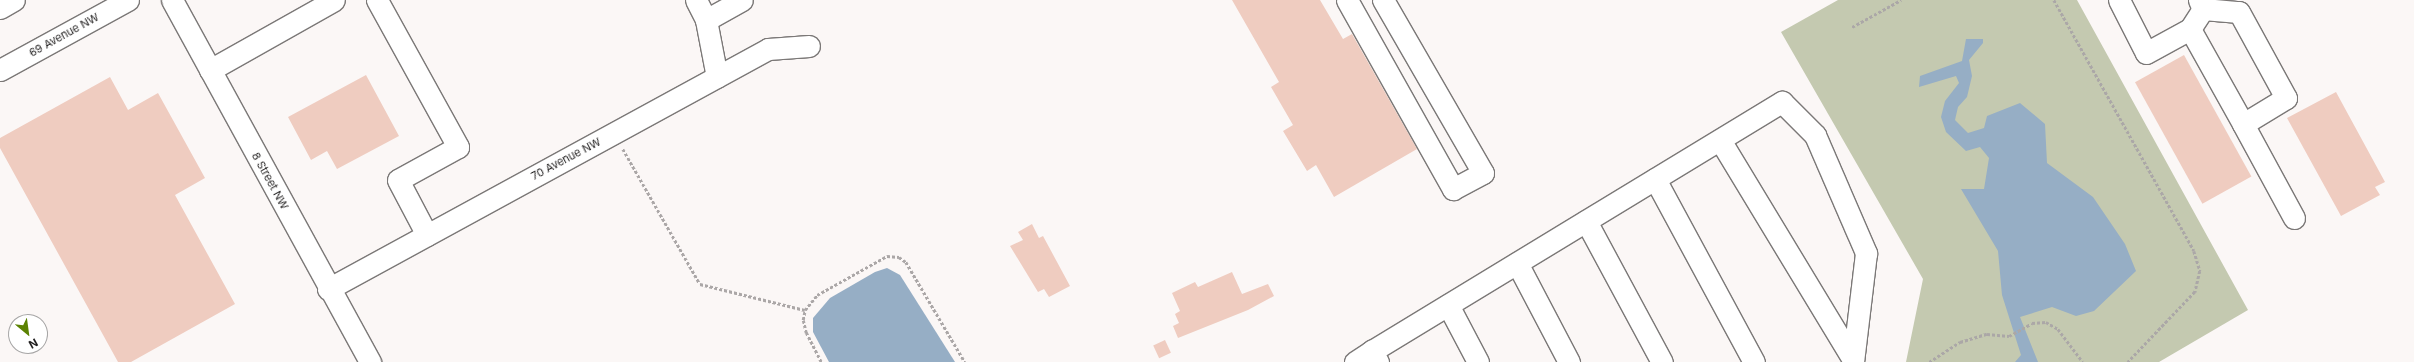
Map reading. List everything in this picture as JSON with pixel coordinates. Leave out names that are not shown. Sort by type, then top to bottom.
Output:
[{"type":"street","points":[[0,8],[14,0]]},
{"type":"street","name":"69 Avenue NW","points":[[0,70],[128,0]]},
{"type":"street","name":"8 Street NW","points":[[172,0],[328,288],[370,362]]},
{"type":"street","points":[[210,70],[334,0]]},
{"type":"street","points":[[377,0],[458,147],[398,180],[427,235]]},
{"type":"street","points":[[696,0],[706,20],[717,77]]},
{"type":"street","points":[[706,20],[742,0]]},
{"type":"street","points":[[1347,0],[1453,189],[1483,173],[1383,0]]},
{"type":"street","points":[[2119,0],[2146,53],[2190,29],[2201,4],[2239,12],[2286,98],[2242,124]]},
{"type":"street","points":[[2190,29],[2294,218]]},
{"type":"street","name":"70 Avenue NW","points":[[328,288],[768,49],[809,46]]},
{"type":"street","points":[[1368,358],[1448,305],[1782,102],[1815,135],[1866,252],[1853,361]]},
{"type":"street","points":[[1720,140],[1853,361]]},
{"type":"street","points":[[1655,179],[1754,362]]},
{"type":"street","points":[[1586,221],[1662,362]]},
{"type":"street","points":[[1517,263],[1569,362]]},
{"type":"street","points":[[1448,305],[1478,362]]},
{"type":"path","points":[[1852,28],[1900,0]]},
{"type":"path","points":[[2054,0],[2194,251],[2200,271],[2195,292],[2128,362]]},
{"type":"path","points":[[615,133],[700,284],[805,310]]},
{"type":"path","points":[[821,362],[806,333],[803,320],[805,310],[817,295],[887,256],[899,257],[906,262],[965,362]]},
{"type":"path","points":[[1929,362],[1960,342],[1987,334],[2009,336],[2032,323],[2046,322],[2058,329],[2082,362]]},
{"type":"green space","points":[[1838,0],[2077,0],[2248,310],[2159,362],[1906,362],[1923,279],[1781,32]]},
{"type":"water","points":[[1966,39],[1983,39],[1983,43],[1969,60],[1972,76],[1967,97],[1958,107],[1955,120],[1968,133],[1984,128],[1987,116],[2020,103],[2045,124],[2047,163],[2093,197],[2125,244],[2136,271],[2094,311],[2076,316],[2052,307],[2020,317],[2038,362],[2015,362],[2021,355],[2002,295],[1998,251],[1961,189],[1984,189],[1989,158],[1980,147],[1966,151],[1946,132],[1941,117],[1945,101],[1959,83],[1956,76],[1919,87],[1920,76],[1962,61]]},
{"type":"water","points":[[887,268],[900,275],[955,362],[829,362],[813,332],[813,318],[830,298],[875,272]]},
{"type":"building","points":[[1232,0],[1320,0],[1343,39],[1352,34],[1417,149],[1334,197],[1316,165],[1307,171],[1283,131],[1293,125],[1271,87],[1279,82]]},
{"type":"building","points":[[2184,55],[2251,177],[2202,204],[2135,82]]},
{"type":"building","points":[[366,75],[399,136],[337,169],[327,151],[311,160],[288,117]]},
{"type":"building","points":[[110,77],[128,110],[158,93],[205,178],[175,195],[235,304],[131,362],[118,362],[0,148],[0,138]]},
{"type":"building","points":[[2336,92],[2385,182],[2375,187],[2380,195],[2341,216],[2287,118]]},
{"type":"building","points":[[1032,224],[1039,238],[1043,236],[1070,286],[1049,297],[1044,289],[1038,292],[1010,246],[1023,240],[1018,232]]},
{"type":"building","points":[[1232,272],[1242,294],[1268,284],[1274,296],[1248,310],[1178,338],[1173,326],[1179,323],[1175,314],[1180,311],[1172,293],[1195,282],[1198,287]]},
{"type":"building","points":[[1165,340],[1171,353],[1159,358],[1153,345]]}]
